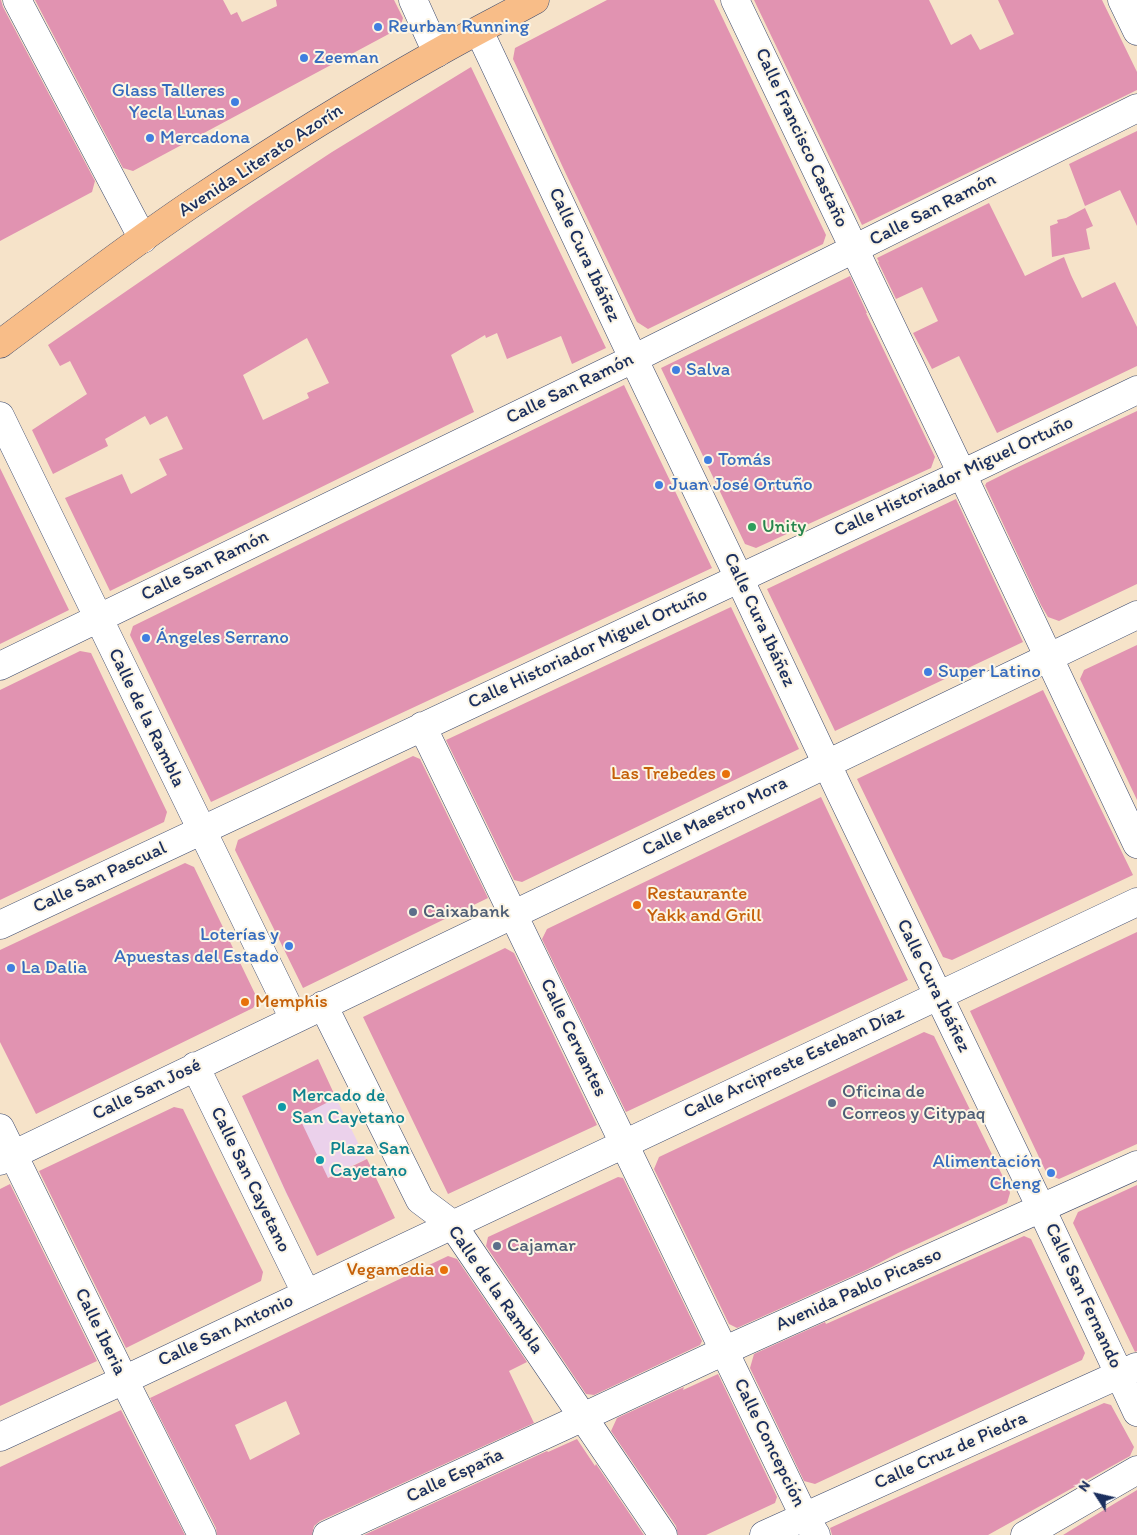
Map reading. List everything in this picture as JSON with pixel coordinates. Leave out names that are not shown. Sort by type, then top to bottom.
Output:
[{"type":"main road","name":"Avenida Literato Azorín","points":[[0,344],[198,200],[348,105],[437,53],[535,0]]},
{"type":"street","points":[[17,0],[142,239]]},
{"type":"street","points":[[413,0],[437,53]]},
{"type":"street","name":"Calle Francisco Castaño","points":[[735,0],[1137,844]]},
{"type":"street","points":[[1122,0],[1137,31]]},
{"type":"street","name":"Calle Cura Ibáñez","points":[[479,31],[826,764],[1041,1208]]},
{"type":"street","name":"Calle San Ramón","points":[[0,666],[633,359],[1137,108]]},
{"type":"street","name":"Calle Historiador Miguel Ortuño","points":[[201,830],[962,474],[1137,390]]},
{"type":"street","name":"Calle de la Rambla","points":[[0,416],[294,1020]]},
{"type":"street","name":"Calle Maestro Mora","points":[[294,1020],[1137,615]]},
{"type":"street","name":"Calle Cervantes","points":[[422,726],[724,1351]]},
{"type":"street","name":"Calle San Pascual","points":[[0,925],[201,830]]},
{"type":"street","name":"Calle Arcipreste Esteban Díaz","points":[[452,1224],[1137,902]]},
{"type":"street","name":"Calle de la Rambla","points":[[323,1005],[420,1200],[452,1224],[663,1535]]},
{"type":"street","name":"Calle San José","points":[[7,1158],[294,1020]]},
{"type":"street","name":"Calle San Cayetano","points":[[196,1066],[306,1293]]},
{"type":"street","name":"Calle Iberia","points":[[0,1128],[7,1158],[124,1380],[202,1535]]},
{"type":"street","name":"Avenida Pablo Picasso","points":[[583,1418],[724,1351],[1137,1165]]},
{"type":"street","name":"Calle San Fernando","points":[[1041,1208],[1128,1370],[1137,1412]]},
{"type":"street","name":"Calle San Antonio","points":[[0,1437],[452,1224]]},
{"type":"street","name":"Calle Concepción","points":[[724,1351],[810,1526]]},
{"type":"street","name":"Calle Cruz de Piedra","points":[[764,1535],[810,1526],[1128,1370]]},
{"type":"street","name":"Calle España","points":[[327,1535],[583,1418]]},
{"type":"street","points":[[1028,1535],[1137,1470]]},
{"type":"shaded area","name":"Plaza San Cayetano","points":[[242,1096],[336,1098],[366,1159],[288,1197]]},
{"type":"building","points":[[0,0],[95,181],[92,192],[0,241]]},
{"type":"building","points":[[35,0],[223,0],[231,15],[237,12],[242,22],[277,6],[276,0],[394,0],[403,18],[400,28],[133,171],[123,168]]},
{"type":"building","points":[[607,0],[714,0],[826,235],[823,244],[648,329],[637,322],[513,59],[515,48]]},
{"type":"building","points":[[754,0],[929,0],[951,45],[971,34],[980,50],[1014,34],[998,0],[1102,0],[1137,72],[1137,90],[862,225]]},
{"type":"building","points":[[471,67],[606,348],[572,364],[561,336],[507,359],[497,333],[486,338],[485,335],[451,355],[474,412],[110,591],[65,498],[122,474],[131,494],[167,475],[159,459],[183,449],[167,416],[150,425],[145,416],[105,439],[108,446],[53,474],[32,430],[87,394],[70,361],[60,366],[48,345],[332,152]],"holes":[[[307,338],[329,383],[307,393],[309,398],[263,420],[243,375]]]},
{"type":"building","points":[[1137,131],[1137,226],[1120,190],[1085,206],[1069,164]]},
{"type":"building","points":[[989,203],[1025,276],[1064,257],[1082,298],[1115,282],[1137,327],[1137,366],[997,433],[959,356],[932,369],[913,333],[938,321],[922,287],[896,299],[877,258]]},
{"type":"building","points":[[1085,208],[1093,226],[1086,229],[1090,249],[1052,257],[1050,226],[1058,223],[1057,220],[1066,218]]},
{"type":"building","points":[[850,276],[935,457],[931,468],[756,548],[745,544],[661,368]]},
{"type":"building","points":[[624,385],[712,568],[211,802],[130,635],[133,626]]},
{"type":"building","points":[[1137,411],[1137,584],[1059,621],[1048,617],[985,485],[1016,468]]},
{"type":"building","points":[[0,468],[69,610],[0,644]]},
{"type":"building","points":[[956,499],[1023,642],[835,731],[767,589]]},
{"type":"building","points":[[731,607],[799,749],[522,882],[514,880],[446,740]]},
{"type":"building","points":[[1137,645],[1137,800],[1080,679],[1084,670]]},
{"type":"building","points":[[80,651],[91,653],[167,812],[164,822],[0,900],[0,690]]},
{"type":"building","points":[[1043,690],[1133,875],[952,960],[943,957],[857,779]]},
{"type":"building","points":[[413,756],[420,759],[488,898],[303,988],[235,850],[238,840]]},
{"type":"building","points":[[821,797],[908,980],[626,1112],[542,939],[547,929]]},
{"type":"building","points":[[185,863],[194,867],[258,1000],[253,1008],[36,1114],[0,1042],[0,950]]},
{"type":"building","points":[[1137,932],[1137,1144],[1059,1179],[1047,1174],[970,1011]]},
{"type":"building","points":[[505,948],[514,953],[597,1125],[448,1194],[363,1017]]},
{"type":"building","points":[[924,1032],[934,1036],[1009,1189],[1010,1193],[1007,1203],[737,1328],[729,1324],[654,1169],[659,1157]]},
{"type":"building","points":[[318,1059],[336,1098],[299,1117],[328,1178],[367,1159],[395,1218],[317,1256],[242,1096]]},
{"type":"building","points":[[174,1107],[183,1109],[263,1272],[261,1281],[126,1348],[39,1171]]},
{"type":"building","points":[[618,1177],[623,1178],[702,1341],[700,1345],[594,1395],[586,1394],[486,1246],[488,1237]]},
{"type":"building","points":[[10,1184],[97,1361],[0,1406],[0,1189]]},
{"type":"building","points":[[1137,1185],[1137,1351],[1135,1352],[1073,1223],[1078,1212]]},
{"type":"building","points":[[1024,1236],[1031,1239],[1078,1338],[1085,1353],[1082,1360],[815,1484],[804,1481],[750,1368],[754,1354]]},
{"type":"building","points":[[448,1256],[457,1259],[527,1362],[509,1371],[534,1423],[320,1521],[314,1526],[312,1535],[217,1535],[216,1528],[150,1398]],"holes":[[[286,1401],[300,1434],[250,1460],[235,1425]]]},
{"type":"building","points":[[718,1374],[777,1497],[775,1503],[706,1535],[678,1535],[676,1526],[611,1431],[617,1418],[684,1387],[683,1390]]},
{"type":"building","points":[[1104,1403],[1111,1405],[1134,1447],[1130,1456],[988,1535],[832,1535],[830,1528]]},
{"type":"building","points":[[121,1410],[185,1535],[0,1535],[0,1467]]},
{"type":"building","points":[[577,1439],[644,1535],[364,1535],[547,1451]]},
{"type":"building","points":[[1137,1490],[1137,1535],[1063,1535],[1094,1516]]},
{"type":"place","name":"Reurban Running","points":[[378,27]]},
{"type":"place","name":"Zeeman","points":[[304,58]]},
{"type":"place","name":"Glass Talleres Yecla Lunas","points":[[235,102]]},
{"type":"place","name":"Mercadona","points":[[150,138]]},
{"type":"place","name":"Salva","points":[[676,370]]},
{"type":"place","name":"Tomás","points":[[708,460]]},
{"type":"place","name":"Juan José Ortuño","points":[[659,485]]},
{"type":"place","name":"Unity","points":[[752,527]]},
{"type":"place","name":"Ángeles Serrano","points":[[146,638]]},
{"type":"place","name":"Super Latino","points":[[928,672]]},
{"type":"place","name":"Las Trebedes","points":[[726,774]]},
{"type":"place","name":"Restaurante Yakk and Grill","points":[[637,905]]},
{"type":"place","name":"Caixabank","points":[[413,912]]},
{"type":"place","name":"Loterías y Apuestas del Estado","points":[[289,946]]},
{"type":"place","name":"La Dalia","points":[[11,968]]},
{"type":"place","name":"Memphis","points":[[245,1002]]},
{"type":"place","name":"Oficina de Correos y Citypaq","points":[[832,1103]]},
{"type":"place","name":"Mercado de San Cayetano","points":[[282,1107]]},
{"type":"place","name":"Plaza San Cayetano","points":[[320,1160]]},
{"type":"place","name":"Alimentación Cheng","points":[[1051,1173]]},
{"type":"place","name":"Cajamar","points":[[497,1246]]},
{"type":"place","name":"Vegamedia","points":[[444,1270]]}]
